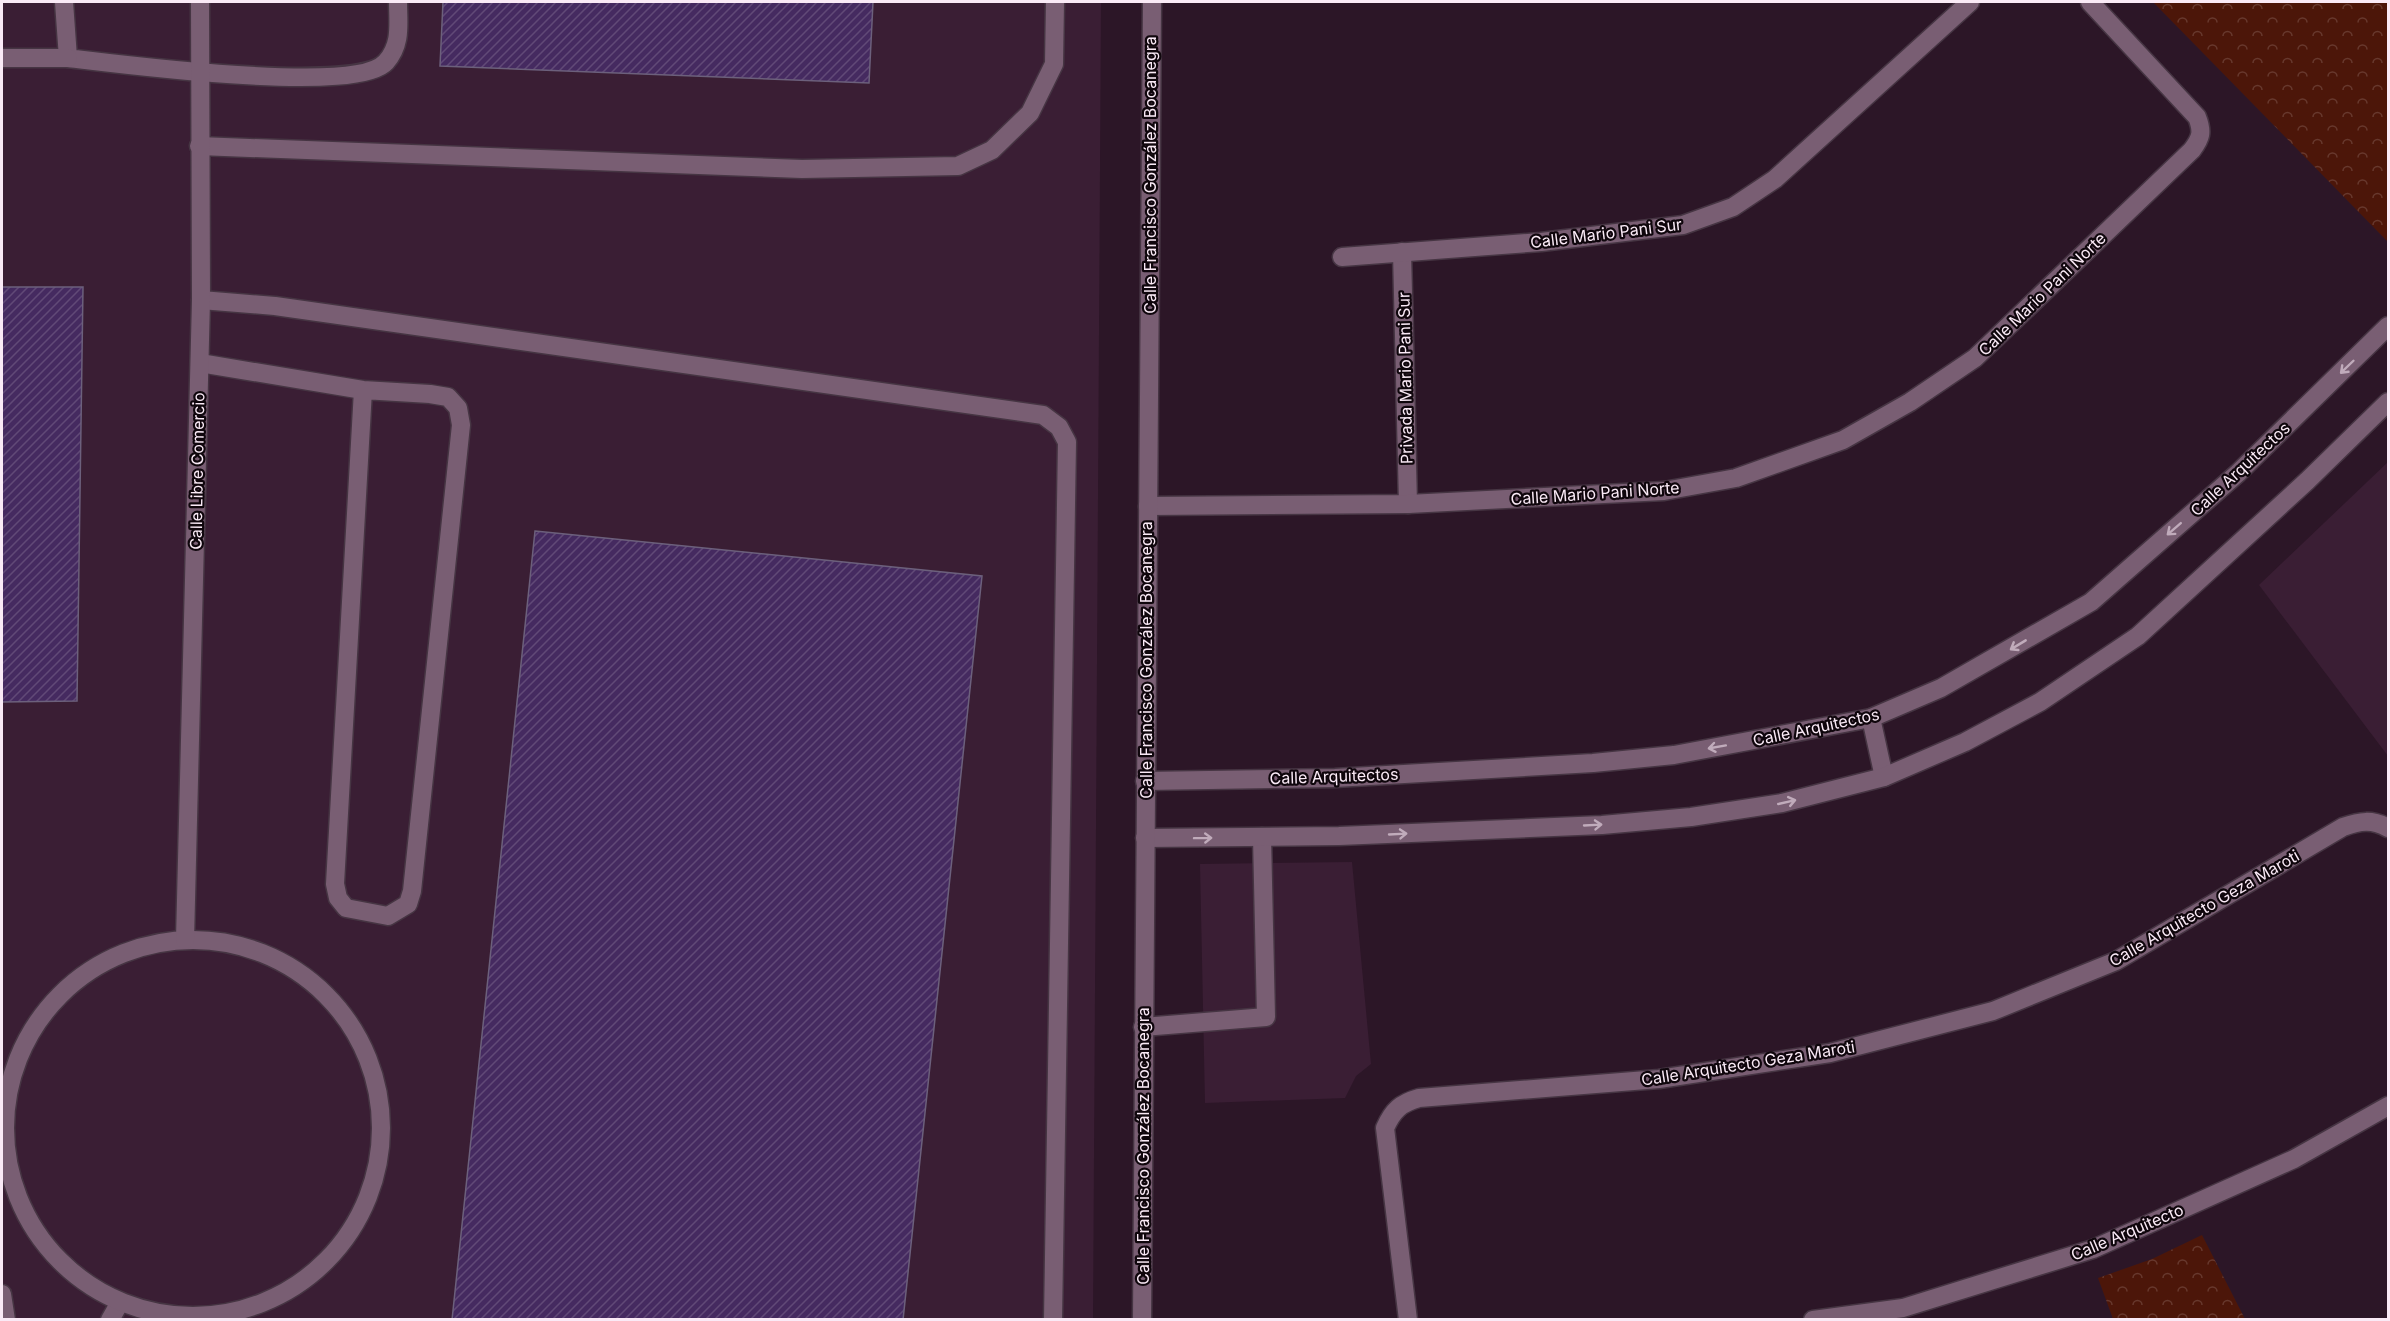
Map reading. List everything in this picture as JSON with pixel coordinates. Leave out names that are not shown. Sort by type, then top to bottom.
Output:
[{"type":"street","points":[[64,2],[68,58]]},
{"type":"street","name":"Calle Libre Comercio","points":[[185,940],[200,363],[198,146],[200,2]]},
{"type":"street","points":[[2,58],[68,58],[199,73],[335,77],[361,74],[385,64],[399,41],[398,2]]},
{"type":"street","points":[[198,146],[802,169],[958,166],[992,150],[1030,113],[1054,64],[1055,2]]},
{"type":"street","name":"Calle Francisco González Bocanegra","points":[[1142,1320],[1152,2]]},
{"type":"street","name":"Calle Mario Pani Sur","points":[[1342,257],[1540,242],[1683,225],[1733,207],[1775,179],[1970,2]]},
{"type":"street","name":"Calle Mario Pani Norte","points":[[1148,506],[1408,504],[1664,491],[1736,478],[1843,440],[1911,402],[1975,358],[2192,150],[2200,138],[2201,128],[2189,109],[2090,2]]},
{"type":"street","name":"Privada Mario Pani Sur","points":[[1402,252],[1408,504]]},
{"type":"street","points":[[201,300],[275,306],[1043,415],[1059,427],[1067,442],[1053,1320]]},
{"type":"street","name":"Calle Arquitectos","points":[[1145,781],[1335,777],[1593,763],[1674,755],[1871,718],[1941,688],[2091,602],[2238,473],[2388,326]]},
{"type":"street","points":[[200,363],[363,390],[430,394],[448,398],[458,408],[461,424],[412,891],[408,904],[388,916],[346,908],[338,898],[335,884],[363,390]]},
{"type":"street","points":[[1145,838],[1262,837],[1590,825],[1691,818],[1782,803],[1884,777],[1965,742],[2040,702],[2138,636],[2307,482],[2388,402]]},
{"type":"street","points":[[1871,718],[1884,777]]},
{"type":"street","name":"Calle Arquitecto Geza Maroti","points":[[1408,1320],[1385,1128],[1394,1110],[1405,1102],[1419,1098],[1659,1079],[1830,1053],[1993,1011],[2116,961],[2343,827],[2360,821],[2382,825]]},
{"type":"street","points":[[1143,1027],[1266,1017],[1262,837]]},
{"type":"street","points":[[185,940],[218,941],[250,948],[280,960],[308,978],[332,999],[352,1026],[367,1054],[377,1085],[381,1118],[380,1152],[373,1185],[359,1217],[347,1236],[317,1270],[289,1290],[259,1305],[225,1314],[191,1318],[114,1312],[46,1248],[28,1222],[15,1193],[7,1163],[4,1099],[14,1068],[27,1040],[44,1012],[66,989],[92,969],[121,954],[152,944],[185,940]]},
{"type":"street","name":"Calle Arquitecto","points":[[1813,1320],[1903,1308],[2093,1249],[2294,1160],[2388,1106]]},
{"type":"street","points":[[2,1294],[6,1320]]},
{"type":"shaded area","points":[[2,2],[1101,2],[1093,1319],[2,1320]]},
{"type":"shaded area","points":[[2388,462],[2388,756],[2259,585]]},
{"type":"shaded area","points":[[1352,862],[1371,1064],[1356,1076],[1345,1098],[1205,1103],[1200,864]]},
{"type":"green space","points":[[2153,2],[2388,2],[2388,242]]},
{"type":"green space","points":[[2202,1235],[2245,1319],[2113,1319],[2098,1278],[2152,1259]]},
{"type":"building","points":[[443,2],[873,2],[869,83],[440,66]]},
{"type":"building","points":[[2,287],[83,287],[77,701],[2,702]]},
{"type":"building","points":[[535,531],[982,576],[903,1320],[452,1320]]}]
